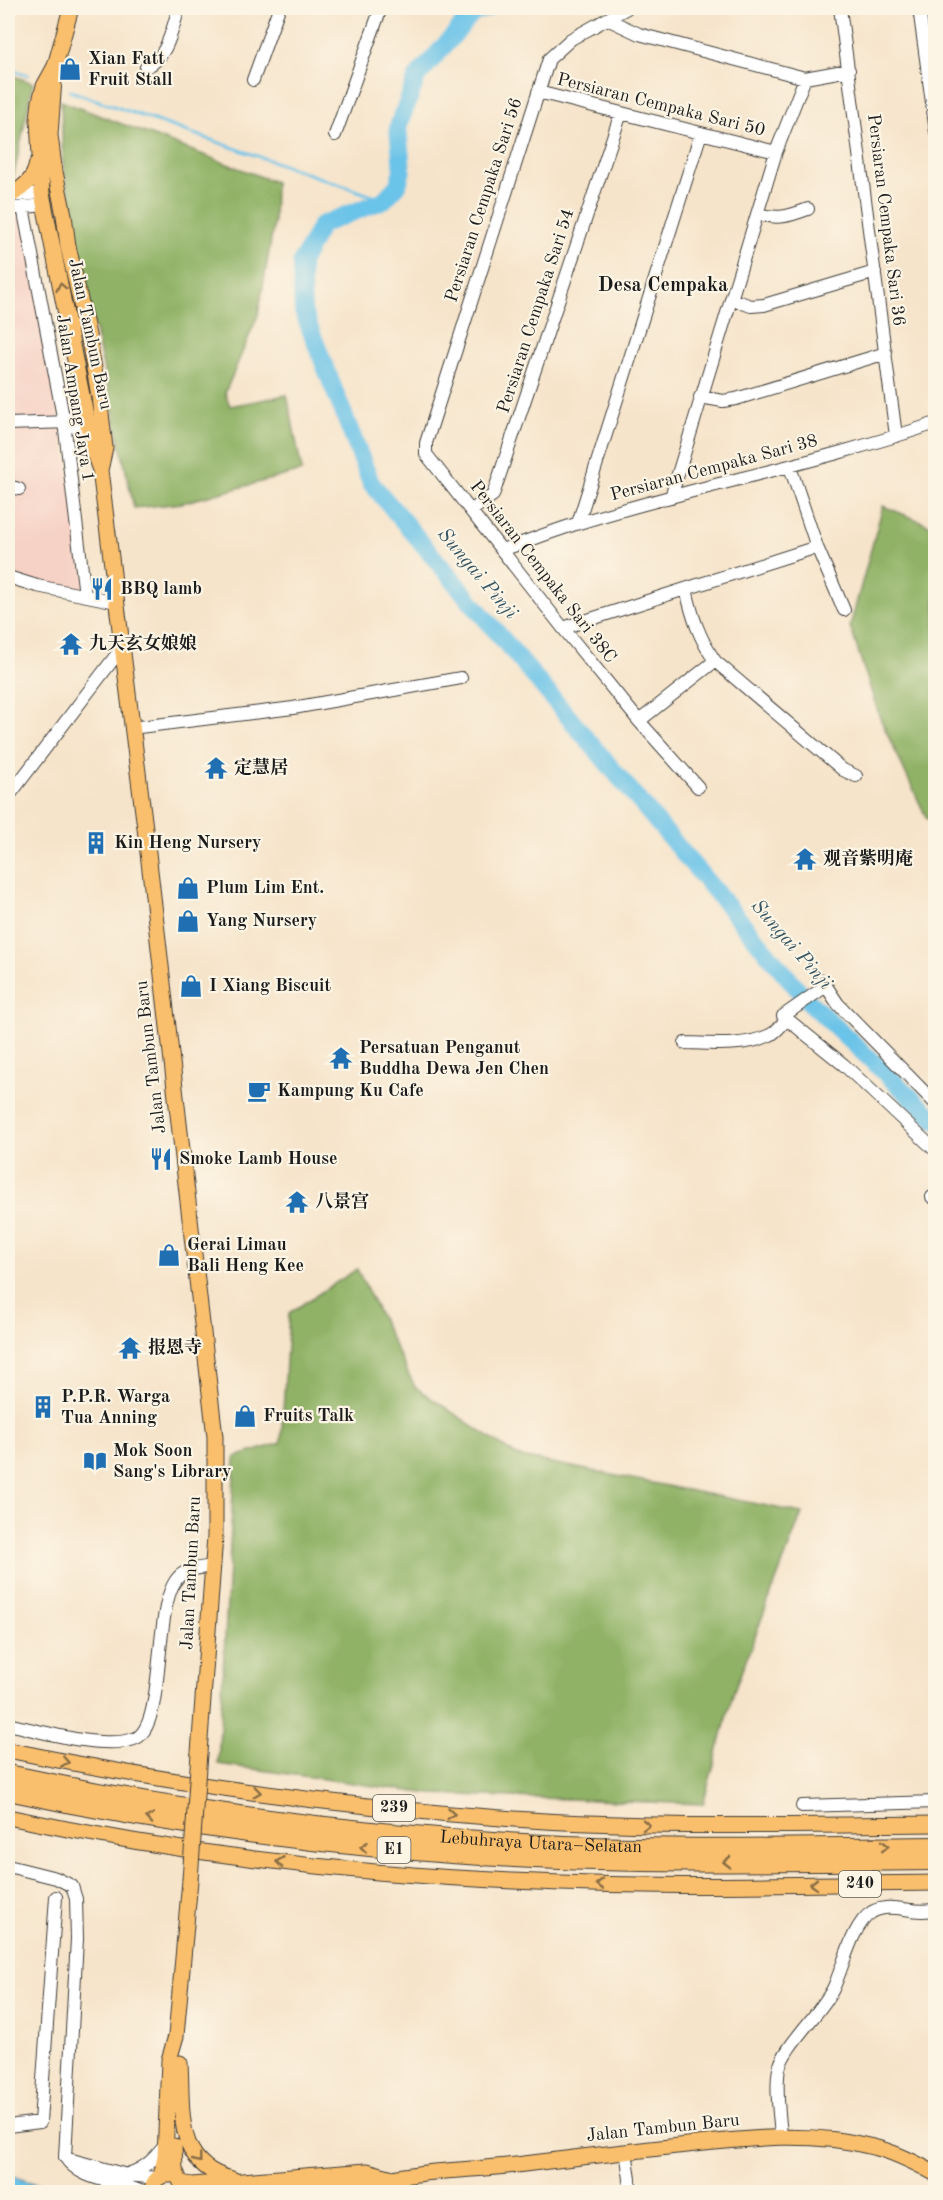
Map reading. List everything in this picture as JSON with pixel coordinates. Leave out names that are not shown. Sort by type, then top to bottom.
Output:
[{"type":"highway","name":"Lebuhraya Utara–Selatan","points":[[8,1774],[111,1794],[286,1821],[514,1842],[696,1847],[936,1846]]},
{"type":"highway","name":"Lebuhraya Utara–Selatan","points":[[8,1791],[108,1812],[242,1832],[440,1853],[610,1862],[936,1861]]},
{"type":"main road","points":[[68,246],[45,198],[38,119],[44,86],[55,66],[71,8]]},
{"type":"main road","points":[[45,198],[51,185],[45,126],[55,89],[55,66]]},
{"type":"main road","points":[[51,106],[50,135],[68,246]]},
{"type":"main road","points":[[8,200],[29,183],[33,176],[39,148]]},
{"type":"main road","name":"Jalan Tambun Baru","points":[[45,198],[99,470],[147,844],[213,1416],[216,1505],[200,1753],[176,2036],[169,2060],[165,2144],[157,2182]]},
{"type":"main road","name":"Jalan Tambun Baru","points":[[68,246],[99,396],[105,448],[99,470]]},
{"type":"main road","name":"239","points":[[8,1750],[115,1770],[290,1797],[515,1819],[697,1825],[936,1824]]},
{"type":"main road","name":"240","points":[[8,1817],[158,1845],[369,1872],[562,1883],[936,1883]]},
{"type":"main road","name":"Jalan Tambun Baru","points":[[176,2036],[180,2063],[174,2157],[175,2169],[181,2185],[367,2171],[390,2177]]},
{"type":"main road","points":[[180,2063],[184,2134],[194,2157],[203,2167],[222,2177],[236,2180]]},
{"type":"main road","name":"Jalan Tambun Baru","points":[[212,2193],[367,2184],[390,2177],[475,2170],[732,2140],[781,2138],[834,2140],[873,2147],[907,2159],[936,2174]]},
{"type":"main road","points":[[157,2182],[170,2175],[181,2185]]},
{"type":"street","points":[[146,67],[161,57],[179,8]]},
{"type":"street","points":[[254,80],[279,8]]},
{"type":"street","points":[[335,135],[381,8]]},
{"type":"street","name":"Persiaran Cempaka Sari 56","points":[[426,443],[549,59],[571,39],[627,8]]},
{"type":"street","name":"Persiaran Cempaka Sari 36","points":[[840,8],[896,436]]},
{"type":"street","points":[[920,8],[936,132]]},
{"type":"street","points":[[607,19],[639,34],[805,78],[849,70]]},
{"type":"street","points":[[671,497],[776,152],[805,78]]},
{"type":"street","name":"Persiaran Cempaka Sari 50","points":[[538,92],[776,152]]},
{"type":"street","name":"Persiaran Cempaka Sari 54","points":[[472,510],[493,495],[621,113]]},
{"type":"street","points":[[578,523],[701,133]]},
{"type":"street","points":[[8,200],[45,198]]},
{"type":"street","points":[[8,200],[23,207],[45,198]]},
{"type":"street","name":"Jalan Ampang Jaya 1","points":[[23,207],[66,422],[85,595]]},
{"type":"street","points":[[757,214],[774,218],[789,217],[808,209]]},
{"type":"street","points":[[731,299],[751,306],[764,305],[875,272]]},
{"type":"street","points":[[700,397],[723,401],[736,399],[886,353]]},
{"type":"street","points":[[66,422],[75,413],[82,385]]},
{"type":"street","points":[[8,424],[66,422],[92,440]]},
{"type":"street","name":"Persiaran Cempaka Sari 38","points":[[502,550],[578,523],[790,467],[936,423]]},
{"type":"street","name":"Persiaran Cempaka Sari 38C","points":[[426,443],[426,454],[563,628],[639,721],[698,787]]},
{"type":"street","points":[[790,467],[817,547],[844,610]]},
{"type":"street","points":[[563,628],[817,547]]},
{"type":"street","points":[[8,577],[37,586],[117,602]]},
{"type":"street","points":[[686,589],[693,622],[703,644],[715,661],[843,770],[856,776]]},
{"type":"street","points":[[8,797],[121,649]]},
{"type":"street","points":[[639,721],[715,661]]},
{"type":"street","points":[[131,728],[293,708],[461,678]]},
{"type":"street","points":[[936,1104],[821,986],[783,1016],[844,1065],[936,1151]]},
{"type":"street","points":[[685,1044],[749,1041],[777,1031],[787,1019]]},
{"type":"street","points":[[8,1724],[99,1742],[123,1741],[139,1737],[149,1723],[152,1711],[172,1586],[183,1573],[213,1566]]},
{"type":"street","points":[[802,1806],[936,1802]]},
{"type":"street","points":[[8,1866],[56,1878],[72,1886],[76,1899],[77,1939],[65,2157],[72,2167],[86,2175],[142,2193]]},
{"type":"street","points":[[8,2126],[40,2122],[56,1897]]},
{"type":"street","points":[[781,2138],[778,2071],[781,2062],[825,2004],[860,1925],[871,1913],[880,1909],[928,1911],[936,1909]]},
{"type":"street","points":[[127,2175],[142,2169],[153,2161],[165,2144]]},
{"type":"street","points":[[626,2151],[630,2179],[629,2193]]},
{"type":"street","points":[[65,2157],[78,2163],[157,2182]]},
{"type":"shaded area","points":[[22,183],[89,599],[8,575],[8,184]]},
{"type":"green space","points":[[8,74],[33,83],[12,184],[8,184]]},
{"type":"green space","points":[[61,101],[275,182],[274,223],[258,315],[225,393],[230,406],[287,395],[302,471],[182,503],[134,508],[90,307],[63,164]]},
{"type":"green space","points":[[883,506],[935,527],[936,817],[927,819],[880,718],[850,626]]},
{"type":"green space","points":[[357,1269],[415,1387],[517,1456],[802,1513],[734,1691],[703,1804],[431,1794],[218,1764],[235,1457],[281,1443],[289,1313]]},
{"type":"water","points":[[8,2175],[42,2186],[53,2192],[8,2192]]},
{"type":"waterway","name":"Sungai Pinji","points":[[488,8],[473,13],[417,77],[398,127],[402,170],[398,185],[384,200],[321,225],[301,263],[303,311],[371,483],[807,1000],[936,1121]]},
{"type":"waterway","points":[[8,69],[27,75]]},
{"type":"waterway","points":[[70,91],[384,200]]},
{"type":"place","name":"Xian Fatt Fruit Stall","points":[[70,69]]},
{"type":"place","name":"BBQ lamb","points":[[102,589]]},
{"type":"place","name":"九天玄女娘娘","points":[[71,644]]},
{"type":"place","name":"定慧居","points":[[216,768]]},
{"type":"place","name":"Kin Heng Nursery","points":[[96,843]]},
{"type":"place","name":"观音紫明庵","points":[[805,859]]},
{"type":"place","name":"Plum Lim Ent.","points":[[188,888]]},
{"type":"place","name":"Yang Nursery","points":[[188,921]]},
{"type":"place","name":"I Xiang Biscuit","points":[[191,986]]},
{"type":"place","name":"Persatuan Penganut Buddha Dewa Jen Chen","points":[[341,1058]]},
{"type":"place","name":"Kampung Ku Cafe","points":[[259,1091]]},
{"type":"place","name":"Smoke Lamb House","points":[[161,1159]]},
{"type":"place","name":"八景宫","points":[[297,1202]]},
{"type":"place","name":"Gerai Limau Bali Heng Kee","points":[[169,1255]]},
{"type":"place","name":"报恩寺","points":[[130,1348]]},
{"type":"place","name":"P.P.R. Warga Tua Anning","points":[[43,1407]]},
{"type":"place","name":"Fruits Talk","points":[[245,1416]]},
{"type":"place","name":"Mok Soon Sang's Library","points":[[95,1461]]},
{"type":"district","name":"Desa Cempaka","points":[[663,286]]}]
